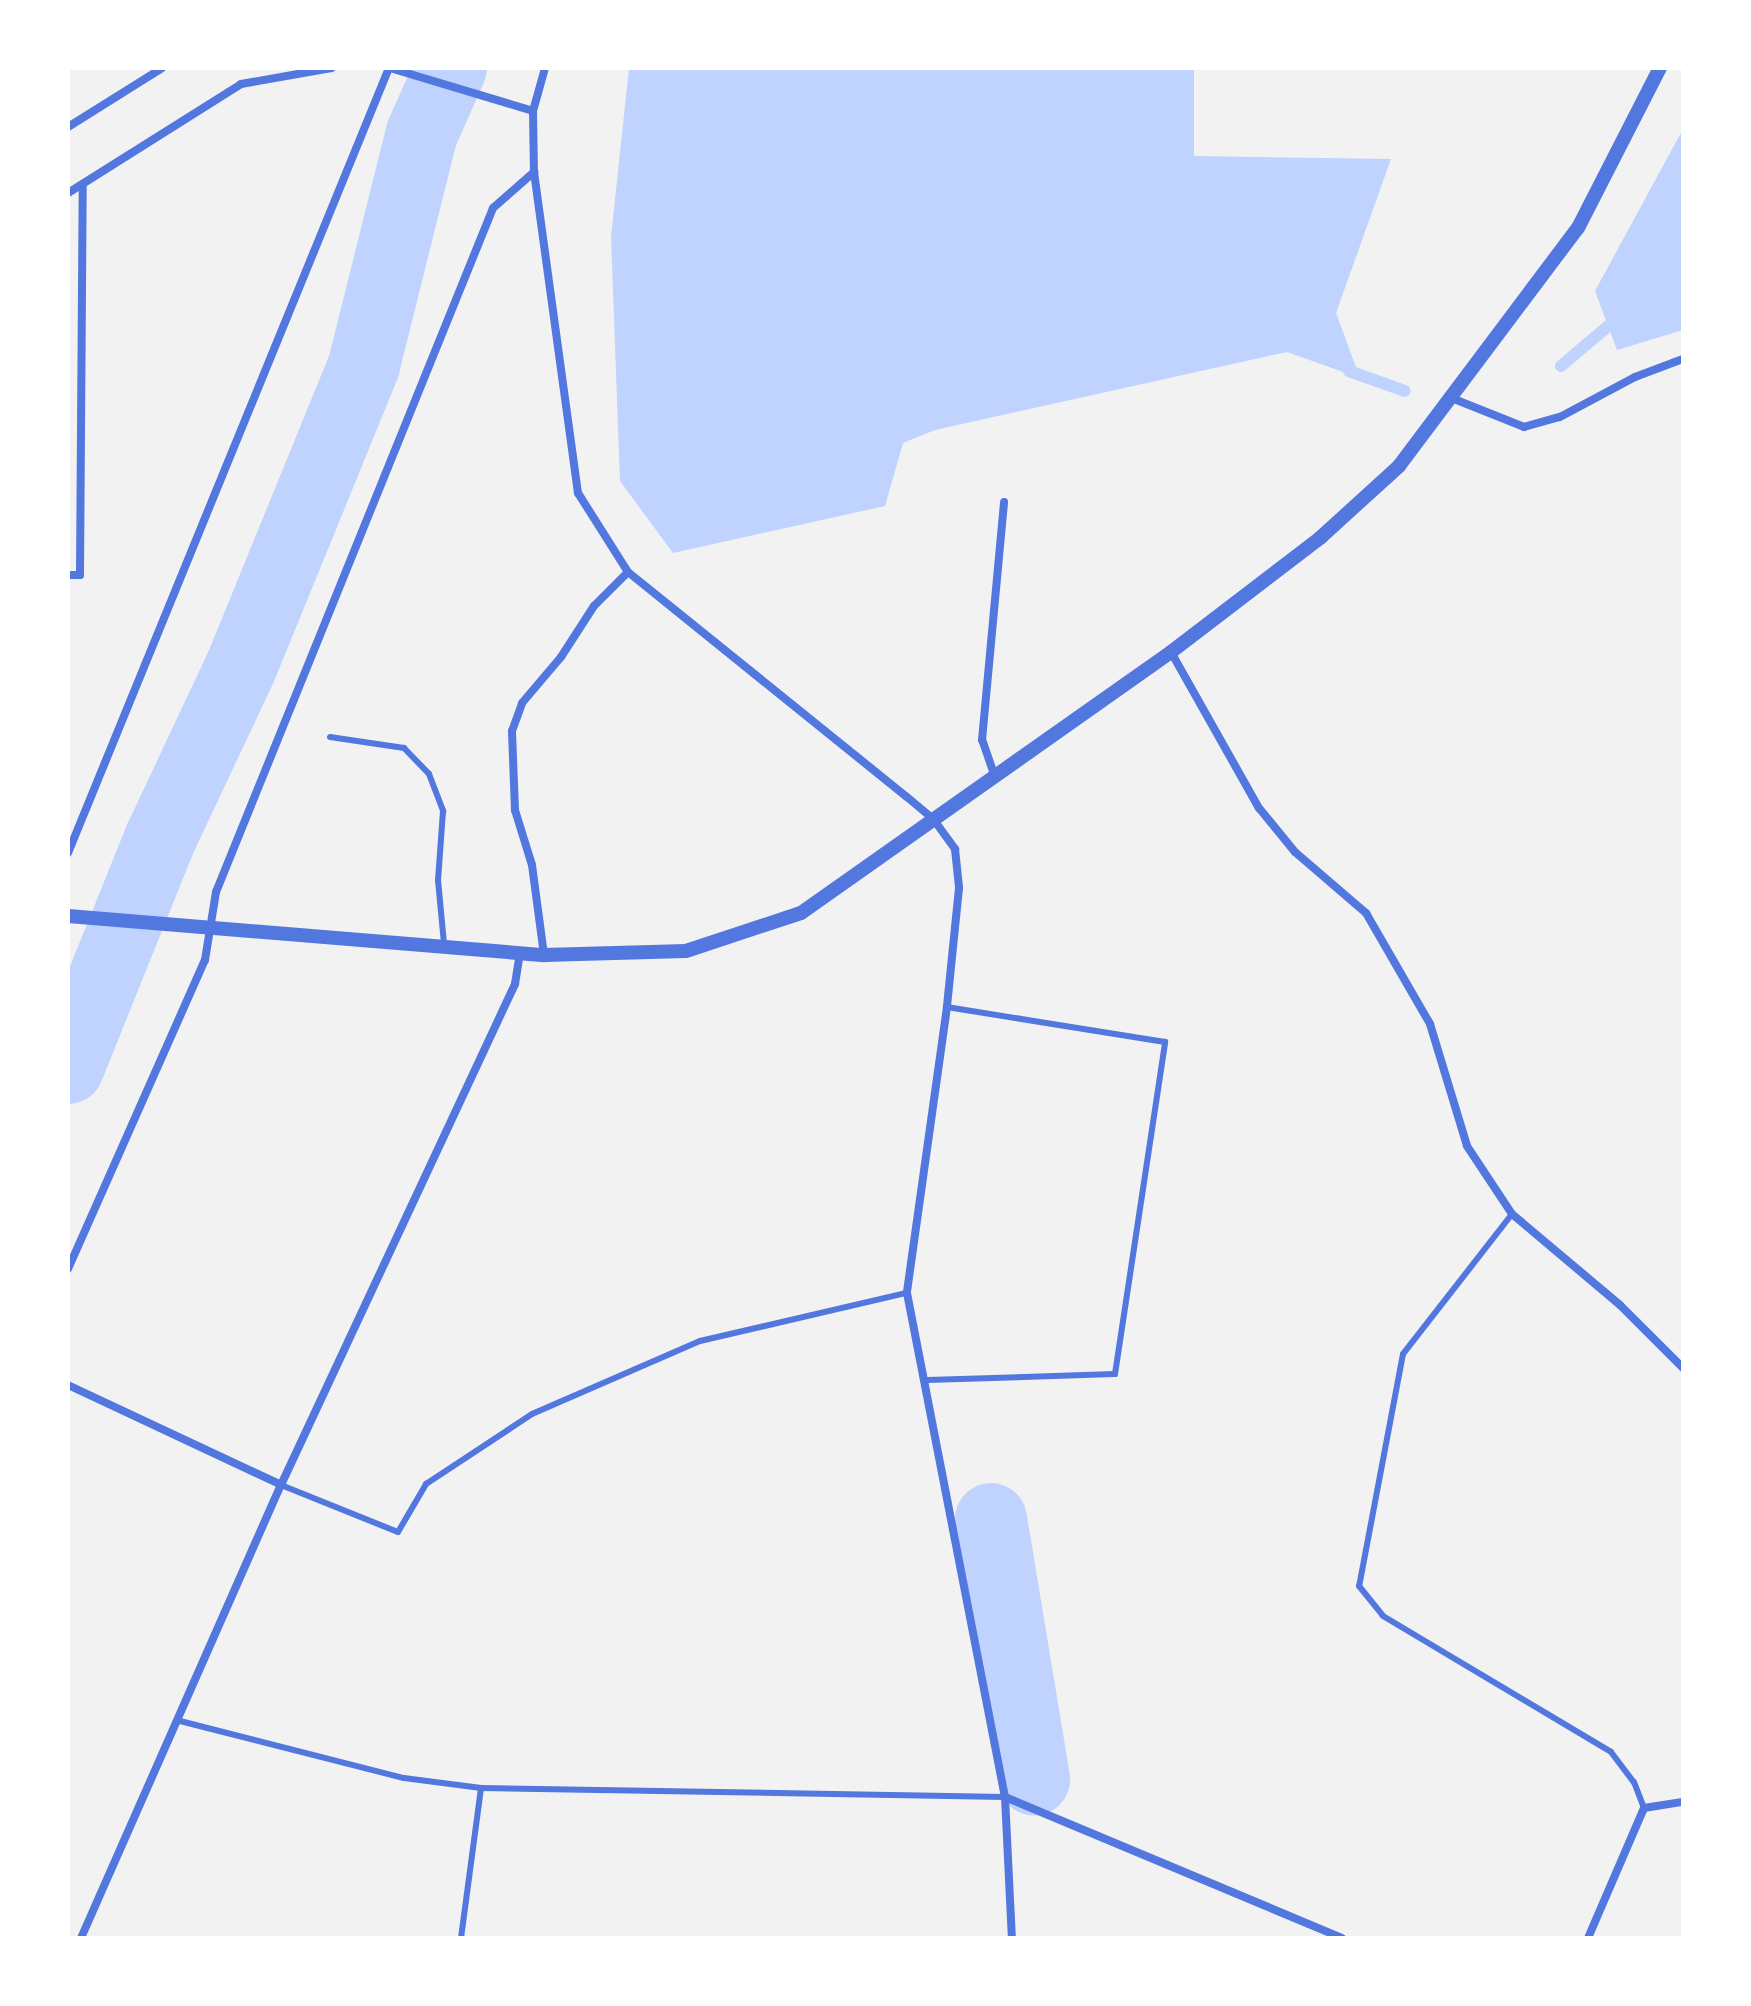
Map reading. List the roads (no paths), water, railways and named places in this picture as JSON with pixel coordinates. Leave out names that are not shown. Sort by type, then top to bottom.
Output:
[{"type":"street","points":[[68,127],[162,68]]},
{"type":"street","points":[[68,193],[241,84],[332,68]]},
{"type":"street","points":[[68,853],[389,68],[533,111]]},
{"type":"street","points":[[545,68],[533,111],[534,172],[578,493],[628,572],[934,820],[955,849],[959,888],[947,1007],[907,1293],[927,1380],[1005,1797],[1012,1938]]},
{"type":"street","points":[[68,916],[444,944],[544,955],[686,951],[801,913],[1171,652],[1332,528],[1399,466],[1578,228],[1660,68]]},
{"type":"street","points":[[68,1269],[205,960],[213,928],[216,892],[493,208],[534,172]]},
{"type":"street","points":[[68,575],[80,575],[83,185]]},
{"type":"street","points":[[1449,397],[1524,427],[1560,417],[1683,359]]},
{"type":"street","points":[[995,777],[982,740],[1004,502]]},
{"type":"street","points":[[544,955],[532,865],[515,810],[512,731],[522,703],[561,657],[594,606],[628,572]]},
{"type":"street","points":[[1171,652],[1259,808],[1295,852],[1366,913],[1430,1024],[1467,1146],[1512,1214],[1620,1305],[1683,1368]]},
{"type":"street","points":[[81,1938],[180,1721],[281,1485],[515,984],[520,952]]},
{"type":"street","points":[[68,1385],[281,1485]]},
{"type":"street","points":[[1005,1797],[1342,1938]]},
{"type":"street","points":[[1588,1938],[1644,1808],[1683,1802]]},
{"type":"lane","points":[[330,737],[404,748],[429,774],[443,811],[438,880],[444,944]]},
{"type":"lane","points":[[927,1380],[1115,1374],[1165,1042],[947,1007]]},
{"type":"lane","points":[[1512,1214],[1403,1354],[1359,1586],[1383,1616],[1611,1752],[1634,1782],[1644,1808]]},
{"type":"lane","points":[[281,1485],[398,1532],[426,1484],[532,1414],[700,1341],[907,1293]]},
{"type":"lane","points":[[180,1721],[404,1778],[481,1788],[1005,1797]]},
{"type":"lane","points":[[461,1938],[481,1788]]},
{"type":"water","points":[[629,68],[1194,68],[1194,156],[1391,159],[1336,313],[1360,378],[1287,352],[935,430],[903,443],[885,506],[673,553],[620,481],[611,237]]},
{"type":"water","points":[[1683,129],[1683,330],[1617,350],[1595,291]]},
{"type":"waterway","points":[[68,1068],[161,837],[241,667],[364,365],[422,133],[451,68]]},
{"type":"waterway","points":[[1561,366],[1619,317]]},
{"type":"waterway","points":[[1349,371],[1405,391]]},
{"type":"waterway","points":[[991,1519],[1034,1779]]}]
